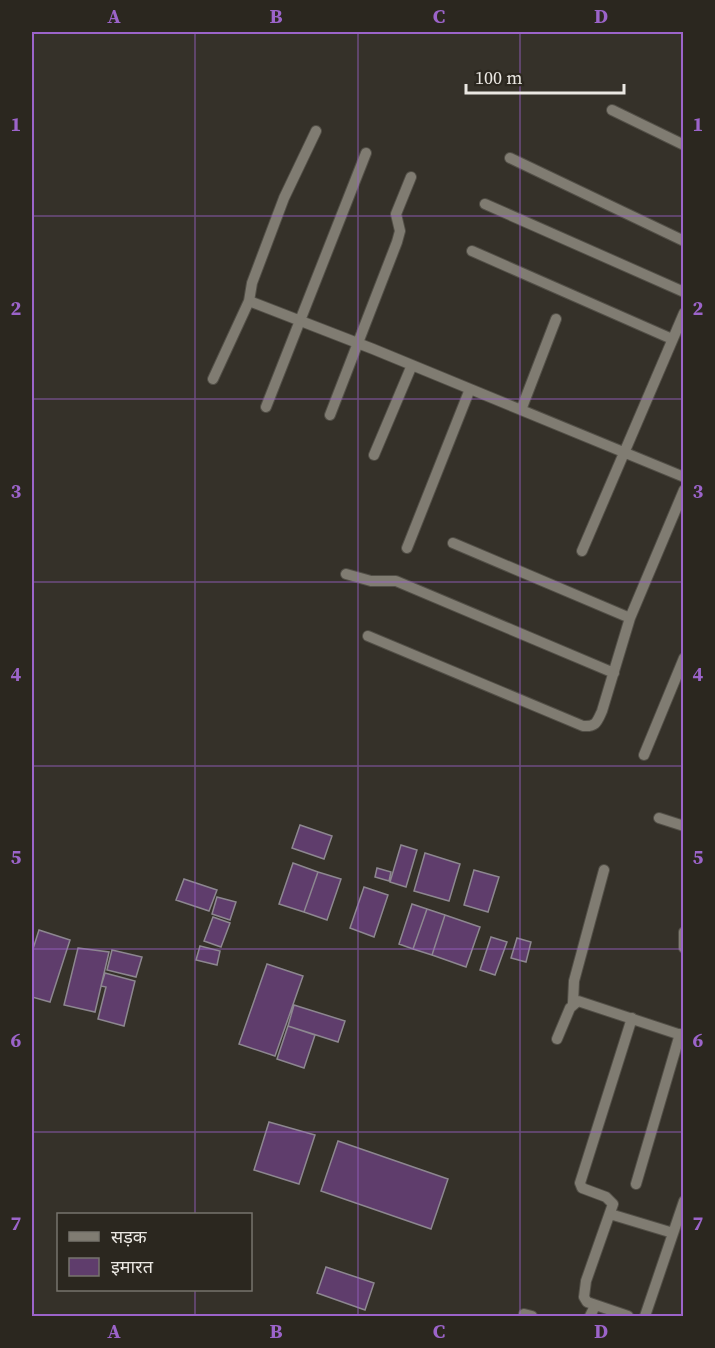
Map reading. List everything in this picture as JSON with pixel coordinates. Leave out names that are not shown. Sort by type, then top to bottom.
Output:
[{"type":"street","points":[[612,110],[684,145]]},
{"type":"street","points":[[213,379],[249,301],[252,283],[284,198],[316,131]]},
{"type":"street","points":[[266,407],[366,153]]},
{"type":"street","points":[[510,158],[684,241]]},
{"type":"street","points":[[330,415],[397,242],[400,231],[396,214],[411,177]]},
{"type":"street","points":[[485,204],[684,292]]},
{"type":"street","points":[[472,251],[672,339]]},
{"type":"street","points":[[249,301],[412,365],[684,477]]},
{"type":"street","points":[[582,551],[684,313]]},
{"type":"street","points":[[521,410],[556,319]]},
{"type":"street","points":[[374,455],[412,365]]},
{"type":"street","points":[[407,548],[470,389]]},
{"type":"street","points":[[368,636],[583,726],[592,727],[597,723],[630,618],[684,490]]},
{"type":"street","points":[[453,543],[630,618]]},
{"type":"street","points":[[346,574],[371,581],[396,581],[614,673]]},
{"type":"street","points":[[644,755],[684,658]]},
{"type":"street","points":[[658,818],[684,826]]},
{"type":"street","points":[[557,1039],[573,1003],[574,981],[604,870]]},
{"type":"street","points":[[684,932],[684,948]]},
{"type":"street","points":[[573,1003],[584,1002],[682,1035],[636,1184]]},
{"type":"street","points":[[628,1317],[587,1302],[583,1291],[613,1204],[611,1199],[582,1188],[580,1183],[632,1018]]},
{"type":"street","points":[[645,1317],[684,1201]]},
{"type":"street","points":[[610,1214],[673,1233]]},
{"type":"street","points":[[590,1317],[595,1305]]},
{"type":"building","points":[[300,825],[332,836],[324,859],[292,848]]},
{"type":"building","points":[[401,845],[417,850],[406,887],[390,882]]},
{"type":"building","points":[[425,853],[460,864],[449,901],[414,891]]},
{"type":"building","points":[[293,863],[318,872],[304,912],[279,904]]},
{"type":"building","points":[[377,868],[391,872],[389,881],[375,877]]},
{"type":"building","points":[[474,870],[499,877],[488,912],[464,905]]},
{"type":"building","points":[[318,872],[341,879],[327,920],[304,912]]},
{"type":"building","points":[[184,879],[217,890],[209,911],[176,900]]},
{"type":"building","points":[[364,887],[388,895],[374,937],[350,928]]},
{"type":"building","points":[[217,897],[236,902],[230,920],[212,914]]},
{"type":"building","points":[[412,904],[427,909],[413,949],[399,944]]},
{"type":"building","points":[[427,909],[445,915],[432,955],[413,949]]},
{"type":"building","points":[[445,915],[480,927],[466,967],[432,955]]},
{"type":"building","points":[[213,917],[230,923],[221,947],[204,941]]},
{"type":"building","points":[[39,930],[70,940],[50,1002],[32,997],[32,952]]},
{"type":"building","points":[[491,937],[507,942],[495,975],[480,970]]},
{"type":"building","points":[[517,938],[531,942],[526,962],[511,958]]},
{"type":"building","points":[[200,946],[220,951],[217,965],[196,960]]},
{"type":"building","points":[[78,948],[109,952],[95,1012],[64,1005]]},
{"type":"building","points":[[112,950],[142,957],[136,977],[107,970]]},
{"type":"building","points":[[267,964],[303,976],[275,1056],[239,1044]]},
{"type":"building","points":[[105,973],[135,981],[124,1026],[98,1019],[106,987],[101,986]]},
{"type":"building","points":[[294,1005],[345,1021],[338,1042],[288,1026]]},
{"type":"building","points":[[288,1026],[315,1035],[304,1068],[277,1059]]},
{"type":"building","points":[[269,1122],[315,1135],[299,1184],[254,1170]]},
{"type":"building","points":[[338,1141],[448,1179],[431,1229],[321,1191]]},
{"type":"building","points":[[326,1267],[374,1283],[365,1310],[317,1293]]}]
